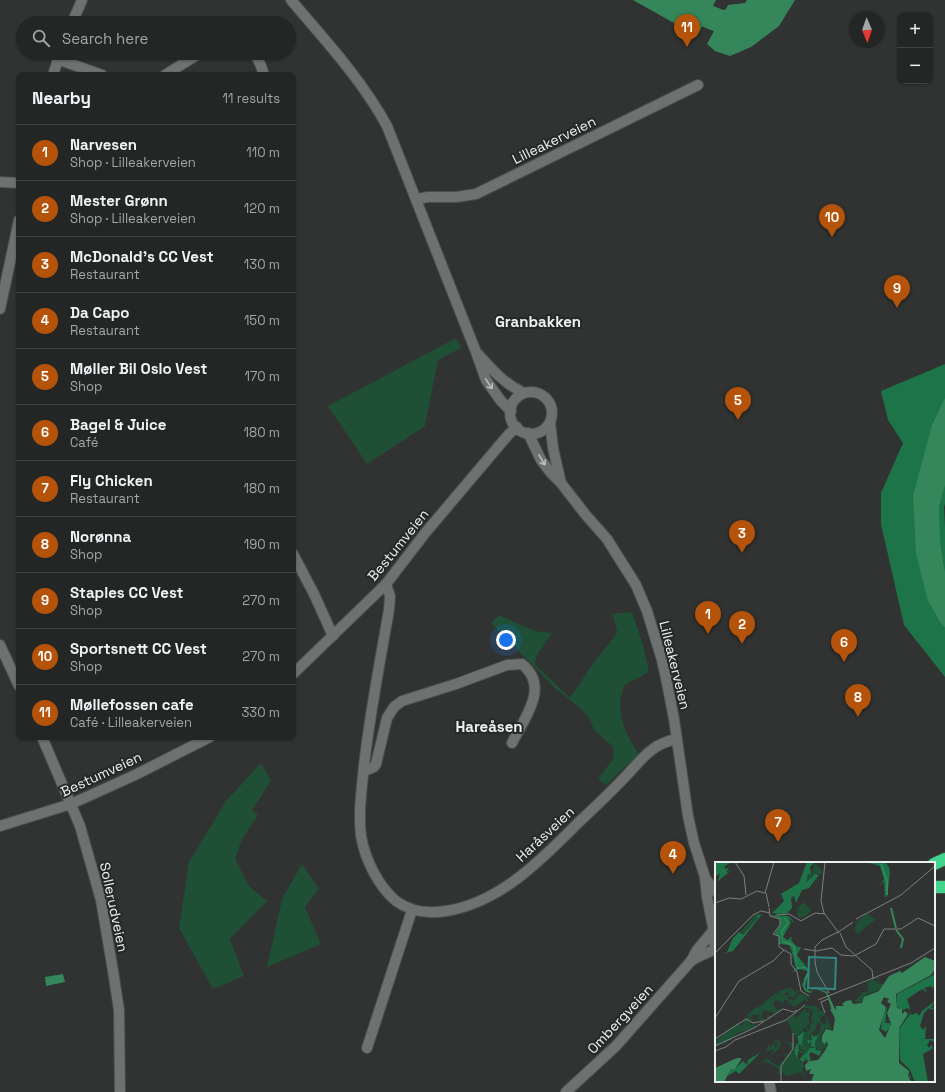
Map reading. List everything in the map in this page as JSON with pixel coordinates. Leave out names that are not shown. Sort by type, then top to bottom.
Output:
[{"type":"highway","points":[[935,864],[945,859]]},
{"type":"street","points":[[75,16],[82,0]]},
{"type":"street","points":[[291,0],[358,80],[388,126],[486,380],[501,401],[511,411]]},
{"type":"street","points":[[54,72],[58,60]]},
{"type":"street","points":[[68,60],[95,72]]},
{"type":"street","points":[[170,72],[189,60]]},
{"type":"street","points":[[259,60],[263,72]]},
{"type":"street","name":"Lilleakerveien","points":[[416,199],[428,197],[456,197],[476,194],[698,85]]},
{"type":"street","points":[[0,182],[16,183]]},
{"type":"street","points":[[0,309],[16,234]]},
{"type":"street","points":[[476,352],[499,377],[524,393]]},
{"type":"street","points":[[533,392],[542,395],[550,402],[552,412],[550,422],[543,430],[528,433],[517,428],[513,423],[511,411],[515,400],[524,393],[533,392]]},
{"type":"street","name":"Lilleakerveien","points":[[550,422],[553,448],[561,483]]},
{"type":"street","name":"Bestumveien","points":[[296,671],[386,584],[426,532],[509,434],[517,428]]},
{"type":"street","name":"Lilleakerveien","points":[[528,433],[541,460],[607,539],[636,585],[647,611],[662,660],[677,739],[688,816],[694,843],[705,878],[707,897],[714,927],[713,941],[715,946]]},
{"type":"street","points":[[296,560],[314,594],[333,636]]},
{"type":"street","name":"Haråsveien","points":[[386,584],[390,596],[389,610],[374,695],[359,808],[362,838],[376,876],[386,892],[404,906],[421,912],[438,913],[475,904],[506,886],[556,845],[647,754],[662,743],[677,739]]},
{"type":"street","points":[[0,645],[16,680]]},
{"type":"street","points":[[364,771],[374,767],[387,718],[394,707],[402,701],[456,684],[507,665],[522,664],[534,676],[535,693],[532,703],[512,743]]},
{"type":"street","name":"Sollerudveien","points":[[43,740],[80,826],[101,900],[114,971],[120,1025],[120,1092]]},
{"type":"street","name":"Bestumveien","points":[[0,826],[71,804],[135,775],[204,740]]},
{"type":"street","name":"Lilleakerveien","points":[[705,878],[715,891]]},
{"type":"street","points":[[366,1048],[412,910]]},
{"type":"street","name":"Ombergveien","points":[[566,1092],[616,1046],[691,961],[696,950],[714,927]]},
{"type":"street","name":"Ombergveien","points":[[691,961],[715,948]]},
{"type":"street","points":[[769,1082],[771,1092]]},
{"type":"shaded area","points":[[633,0],[716,0],[697,36]]},
{"type":"shaded area","points":[[747,0],[795,0],[779,26],[751,47],[730,56],[715,51],[707,44],[728,5],[745,3]]},
{"type":"shaded area","points":[[456,338],[461,348],[438,360],[425,426],[367,464],[328,406]]},
{"type":"shaded area","points":[[945,364],[945,677],[904,625],[881,524],[881,493],[903,443],[888,420],[881,391]]},
{"type":"shaded area","points":[[945,398],[945,485],[939,507],[940,543],[945,573],[945,627],[942,625],[928,601],[916,553],[913,496],[932,425]]},
{"type":"shaded area","points":[[632,612],[643,645],[649,672],[624,685],[620,704],[622,721],[625,729],[639,754],[606,785],[598,779],[613,759],[614,752],[611,745],[594,730],[589,717],[556,689],[491,623],[499,615],[535,631],[552,633],[537,655],[535,664],[570,698],[594,662],[615,636],[617,630],[612,614]]},
{"type":"shaded area","points":[[261,763],[271,781],[252,810],[258,815],[242,839],[235,859],[249,886],[267,901],[230,939],[244,976],[213,989],[179,928],[189,862],[226,801]]},
{"type":"shaded area","points":[[302,864],[319,889],[305,907],[321,944],[267,967],[282,899]]},
{"type":"shaded area","points":[[63,974],[65,982],[46,986],[45,977]]},
{"type":"waterway","points":[[668,0],[722,22],[749,18],[767,0]]},
{"type":"place","name":"Møllefossen cafe","points":[[687,47]]},
{"type":"place","name":"Sportsnett CC Vest","points":[[832,237]]},
{"type":"place","name":"Staples CC Vest","points":[[897,308]]},
{"type":"place","name":"Møller Bil Oslo Vest","points":[[738,420]]},
{"type":"place","name":"McDonald's CC Vest","points":[[742,553]]},
{"type":"place","name":"Narvesen","points":[[708,634]]},
{"type":"place","name":"Mester Grønn","points":[[742,644]]},
{"type":"place","name":"Bagel & Juice","points":[[844,662]]},
{"type":"place","name":"Norønna","points":[[858,717]]},
{"type":"place","name":"Fly Chicken","points":[[778,842]]},
{"type":"place","name":"Da Capo","points":[[673,874]]},
{"type":"district","name":"Granbakken","points":[[538,321]]},
{"type":"district","name":"Hareåsen","points":[[489,726]]}]
